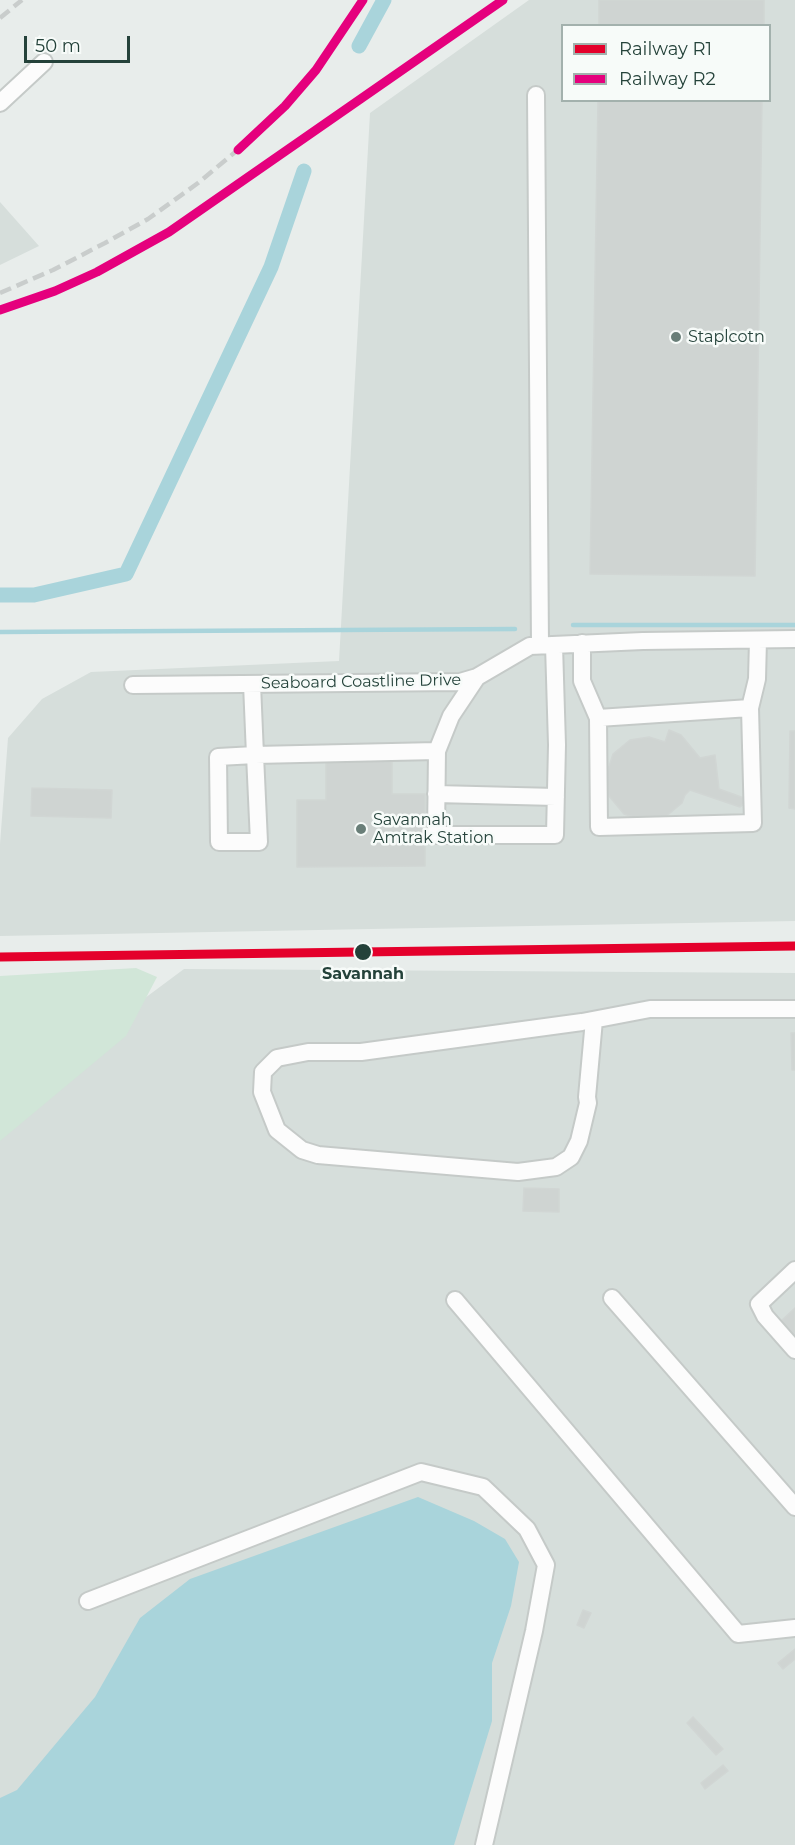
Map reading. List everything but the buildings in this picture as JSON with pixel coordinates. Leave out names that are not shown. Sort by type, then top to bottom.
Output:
[{"type":"street","points":[[0,103],[44,62]]},
{"type":"street","points":[[477,677],[451,716],[437,751],[436,836],[555,835],[557,745],[547,645],[536,95]]},
{"type":"street","points":[[582,643],[582,681],[598,718],[599,827],[753,823],[750,708],[757,679],[758,639]]},
{"type":"street","name":"Seaboard Coastline Drive","points":[[133,685],[460,682],[477,677],[530,646],[795,639]]},
{"type":"street","points":[[252,684],[255,755],[259,842],[219,842],[218,757],[255,755],[437,751]]},
{"type":"street","points":[[598,718],[750,708]]},
{"type":"street","points":[[436,794],[556,797]]},
{"type":"street","points":[[594,1020],[588,1104],[579,1142],[571,1157],[556,1167],[518,1172],[318,1155],[302,1150],[277,1130],[262,1092],[263,1072],[278,1058],[308,1052],[362,1052],[594,1020],[650,1009],[795,1009]]},
{"type":"street","points":[[795,1270],[759,1304],[765,1316],[795,1350]]},
{"type":"street","points":[[612,1298],[795,1507]]},
{"type":"street","points":[[455,1299],[738,1634],[795,1628]]},
{"type":"street","points":[[88,1601],[421,1472],[483,1486],[527,1529],[546,1565],[534,1631],[484,1845]]},
{"type":"shaded area","points":[[529,0],[795,0],[795,921],[0,936],[0,844],[8,738],[42,699],[91,672],[339,661],[370,113]]},
{"type":"shaded area","points":[[0,202],[39,246],[0,265]]},
{"type":"shaded area","points":[[184,969],[795,973],[795,1845],[0,1845],[0,1110],[63,1059]]},
{"type":"green space","points":[[136,968],[157,977],[126,1036],[0,1141],[0,976]]},
{"type":"water","points":[[418,1497],[474,1521],[505,1539],[519,1562],[511,1606],[492,1663],[492,1721],[454,1845],[0,1845],[0,1798],[17,1790],[95,1697],[140,1618],[190,1579]]},
{"type":"waterway","points":[[359,46],[384,0]]},
{"type":"waterway","points":[[0,595],[34,595],[126,574],[271,267],[304,171]]},
{"type":"waterway","points":[[573,625],[795,625]]},
{"type":"waterway","points":[[0,632],[515,629]]},
{"type":"railway","points":[[0,18],[22,0]]},
{"type":"railway","points":[[0,293],[53,270],[105,243],[148,219],[198,183],[285,106],[316,70],[363,0]]},
{"type":"railway","points":[[0,310],[55,291],[97,272],[169,232],[503,0]]},
{"type":"railway","points":[[0,957],[795,946]]},
{"type":"rail line","name":"R2","points":[[238,150],[285,106],[316,70],[363,0]]},
{"type":"rail line","name":"R2","points":[[0,310],[55,291],[97,272],[169,232],[503,0]]},
{"type":"rail line","name":"R1","points":[[0,957],[795,946]]},
{"type":"place","name":"Staplcotn","points":[[676,337]]},
{"type":"place","name":"Savannah Amtrak Station","points":[[361,829]]},
{"type":"place","name":"Savannah","points":[[363,952]]}]
